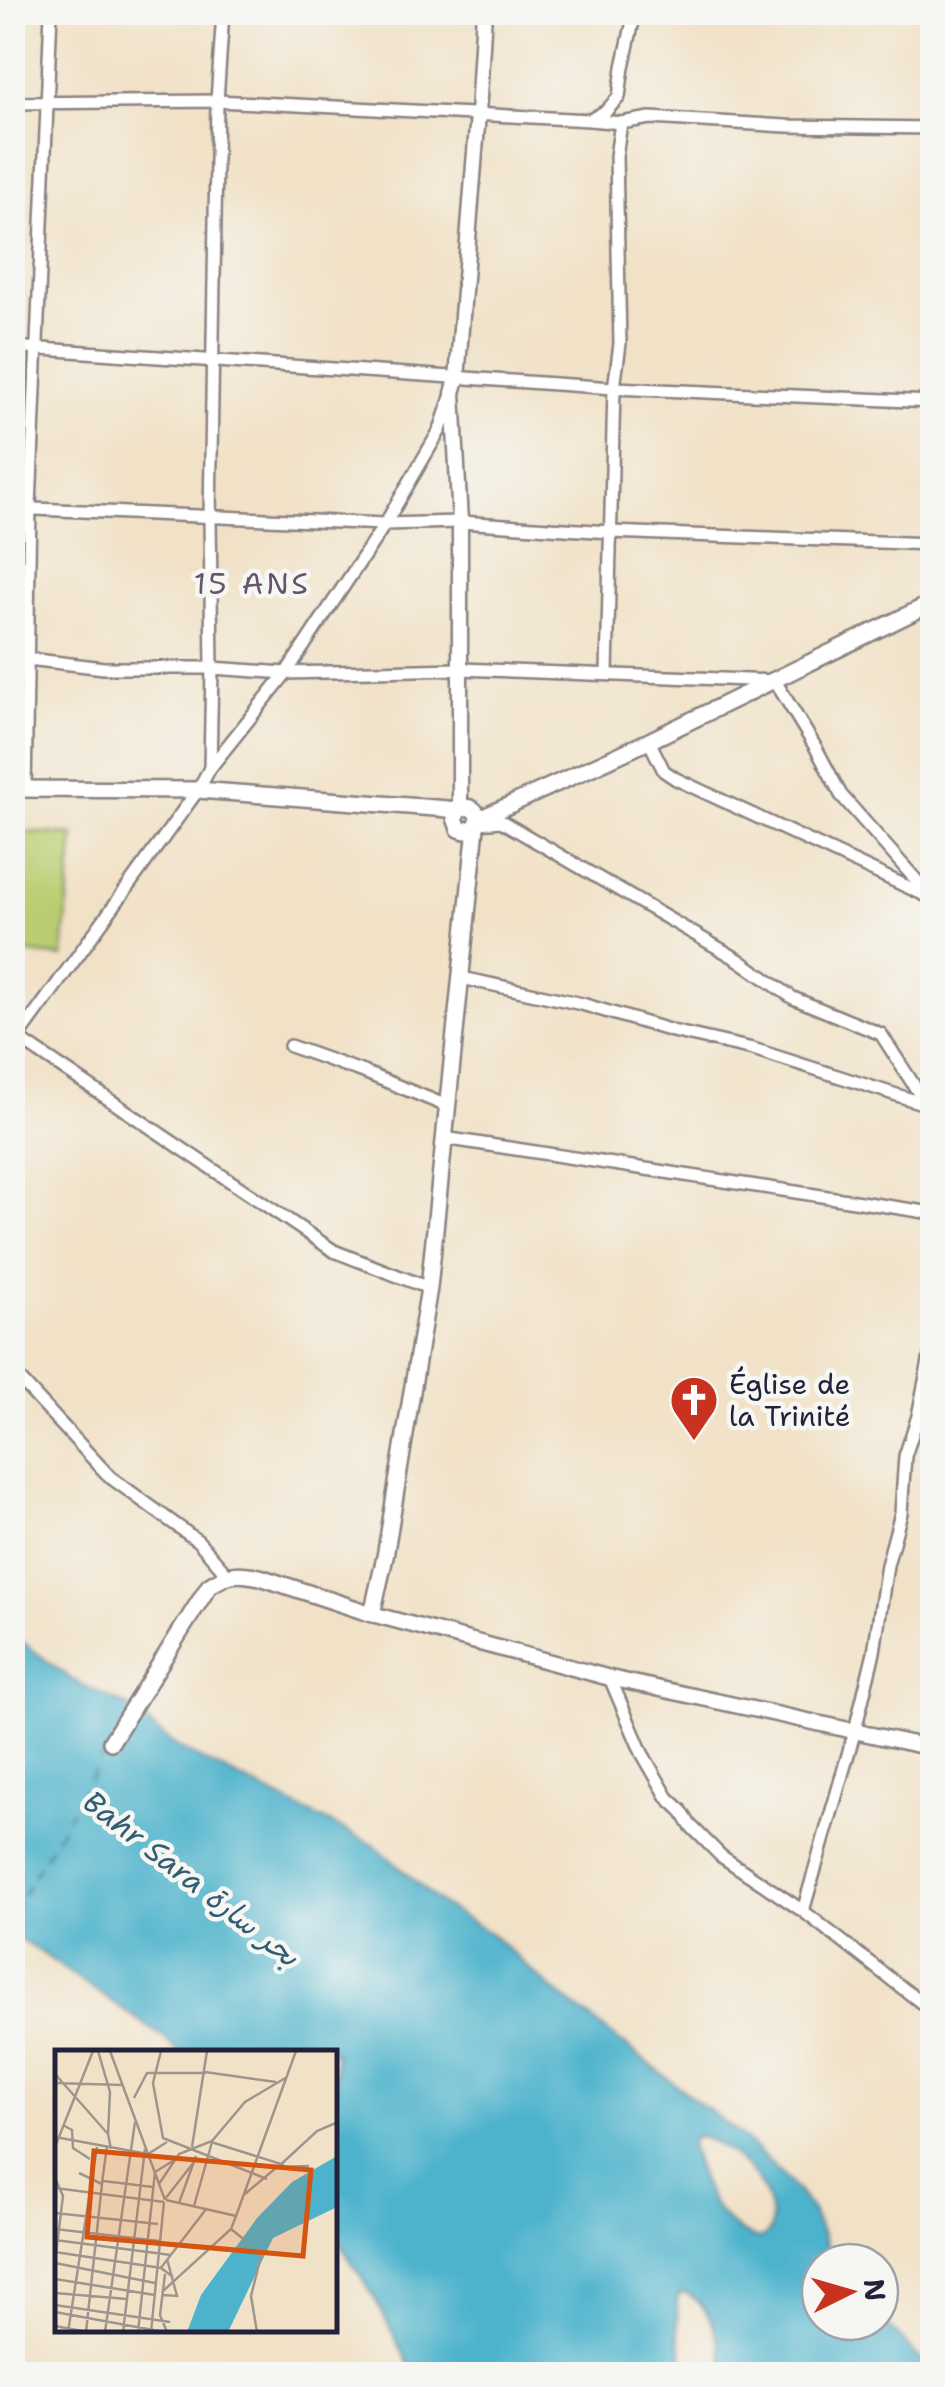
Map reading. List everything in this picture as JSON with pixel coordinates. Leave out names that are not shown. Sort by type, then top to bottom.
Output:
[{"type":"main road","points":[[18,789],[198,790],[448,809],[458,811],[454,818],[465,832],[932,603]]},
{"type":"main road","points":[[112,1742],[209,1586],[226,1574],[260,1577],[372,1614],[383,1570],[429,1288],[478,823]]},
{"type":"street","points":[[18,789],[28,659],[30,507],[51,12]]},
{"type":"street","points":[[210,768],[210,518],[222,12]]},
{"type":"street","points":[[458,811],[460,522],[455,386],[484,12]]},
{"type":"street","points":[[590,120],[606,111],[618,97],[635,12]]},
{"type":"street","points":[[12,103],[217,101],[621,123],[650,118],[786,126],[932,128]]},
{"type":"street","points":[[607,674],[614,388],[620,344],[616,156],[621,123]]},
{"type":"street","points":[[12,347],[214,361],[455,386],[614,388],[932,402]]},
{"type":"street","points":[[429,1288],[334,1251],[15,1036],[198,790],[210,768],[286,672],[384,524],[440,430],[455,386]]},
{"type":"street","points":[[12,508],[384,524],[460,522],[610,532],[932,544]]},
{"type":"street","points":[[12,661],[28,659],[104,668],[286,672],[460,669],[775,680],[841,796],[932,898]]},
{"type":"street","points":[[649,741],[664,771],[676,779],[932,898]]},
{"type":"street","points":[[478,823],[501,821],[739,960],[794,998],[881,1034],[929,1105]]},
{"type":"street","points":[[462,978],[582,1004],[753,1050],[929,1105]]},
{"type":"street","points":[[290,1046],[447,1106]]},
{"type":"street","points":[[444,1138],[932,1213]]},
{"type":"street","points":[[804,1911],[874,1652],[900,1513],[905,1456],[918,1416],[932,1346]]},
{"type":"street","points":[[12,1371],[110,1477],[198,1541],[226,1574]]},
{"type":"street","points":[[372,1614],[610,1678],[932,1748]]},
{"type":"street","points":[[610,1678],[642,1752],[668,1798],[690,1825],[721,1856],[804,1911],[932,2012]]},
{"type":"green space","points":[[12,831],[74,835],[63,957],[13,951]]},
{"type":"water","name":"Bahr Sara بحر سارة","points":[[12,1634],[72,1680],[130,1708],[171,1743],[374,1845],[441,1904],[491,1934],[546,1984],[738,2133],[798,2192],[812,2211],[825,2242],[800,2242],[800,2342],[900,2342],[900,2338],[932,2374],[725,2374],[709,2316],[684,2292],[677,2300],[679,2340],[684,2359],[694,2374],[414,2374],[373,2295],[338,2241],[338,2050],[176,2050],[163,2037],[13,1936]],"holes":[[[699,2136],[736,2158],[756,2179],[768,2205],[770,2229],[760,2239],[732,2226],[712,2203],[690,2144]]]},
{"type":"ferry route","points":[[12,1914],[108,1747]]},
{"type":"place","name":"Église de la Trinité","points":[[694,1442]]},
{"type":"district","name":"15 ANS","points":[[252,584]]}]
